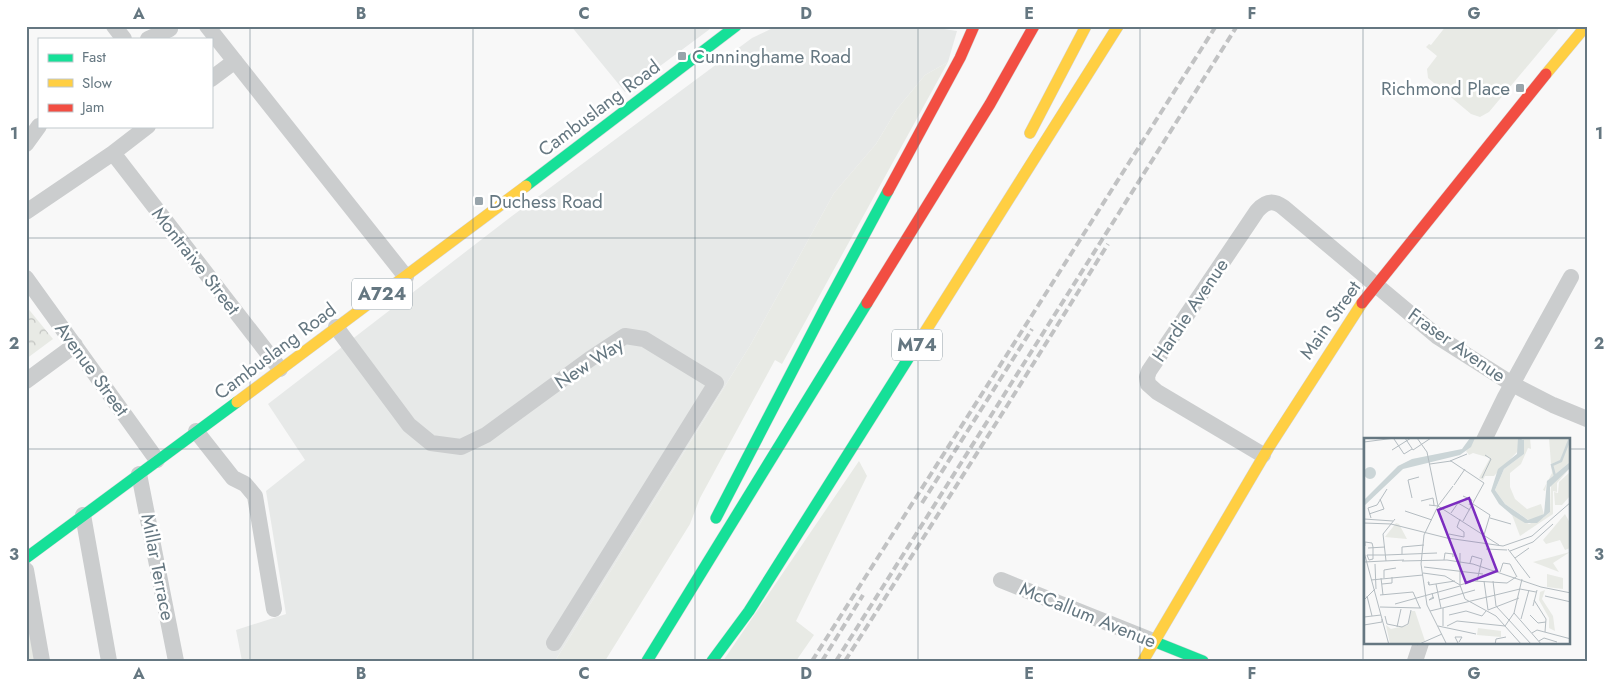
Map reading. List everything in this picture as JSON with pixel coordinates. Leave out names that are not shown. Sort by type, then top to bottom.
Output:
[{"type":"main road","name":"Cambuslang Road","points":[[26,558],[196,431],[262,385],[280,368],[406,277],[736,26]]},
{"type":"main road","points":[[709,531],[826,306],[960,58],[974,26]]},
{"type":"main road","points":[[647,661],[990,104],[1034,26]]},
{"type":"main road","points":[[1023,143],[1039,118],[1086,26]]},
{"type":"main road","name":"M74","points":[[712,661],[749,611],[1118,26]]},
{"type":"main road","name":"Main Street","points":[[1143,661],[1263,454],[1322,362],[1377,285],[1490,142],[1586,26]]},
{"type":"main road","points":[[641,661],[682,583]]},
{"type":"main road","name":"McCallum Avenue","points":[[1153,642],[1203,661]]},
{"type":"street","points":[[114,26],[123,38]]},
{"type":"street","points":[[207,26],[406,277]]},
{"type":"street","points":[[150,38],[170,29]]},
{"type":"street","points":[[212,78],[235,61]]},
{"type":"street","points":[[26,144],[38,127]]},
{"type":"street","points":[[26,212],[113,153],[145,128]]},
{"type":"street","name":"Montraive Street","points":[[113,153],[280,368]]},
{"type":"street","name":"Fraser Avenue","points":[[1266,202],[1278,204],[1282,207],[1438,337],[1512,384],[1553,406],[1587,419]]},
{"type":"street","name":"Hardie Avenue","points":[[1263,454],[1157,392],[1148,384],[1147,377],[1149,371],[1257,210],[1266,202]]},
{"type":"street","points":[[1485,438],[1512,384],[1571,277]]},
{"type":"street","name":"Avenue Street","points":[[26,278],[157,460]]},
{"type":"street","name":"New Way","points":[[336,327],[409,425],[431,443],[461,447],[486,436],[590,358],[625,336],[644,339],[716,383],[554,643]]},
{"type":"street","points":[[26,381],[75,345]]},
{"type":"street","points":[[196,431],[233,478],[245,484],[255,496],[274,609]]},
{"type":"street","name":"Millar Terrace","points":[[139,474],[176,661]]},
{"type":"street","points":[[83,515],[108,661]]},
{"type":"street","points":[[26,570],[42,661]]},
{"type":"street","name":"McCallum Avenue","points":[[1001,580],[1153,642]]},
{"type":"street","points":[[1415,661],[1421,644]]},
{"type":"shaded area","points":[[571,26],[714,26],[625,92]]},
{"type":"shaded area","points":[[777,26],[925,26],[957,31],[948,62],[925,75],[897,109],[876,144],[834,193],[751,344],[555,661],[242,661],[236,630],[286,614],[266,491],[305,460],[268,404],[512,216],[752,38]]},
{"type":"green space","points":[[1446,26],[1561,26],[1489,112],[1480,117],[1471,114],[1428,78],[1427,69],[1437,56],[1426,47],[1429,44],[1431,45]]},
{"type":"green space","points":[[948,62],[782,364],[775,360],[700,498],[690,524],[605,661],[555,661],[751,344],[834,193],[876,144],[897,109],[925,75]]},
{"type":"green space","points":[[26,306],[53,339],[26,359]]},
{"type":"green space","points":[[859,461],[867,476],[796,621],[814,635],[796,661],[723,661]]},
{"type":"green space","points":[[26,600],[34,661],[26,661]]},
{"type":"railway","points":[[812,661],[1216,26]]},
{"type":"railway","points":[[836,661],[1237,26]]},
{"type":"railway","points":[[845,661],[1108,244]]},
{"type":"railway","points":[[922,503],[1032,329]]},
{"type":"railway","points":[[822,661],[863,595]]},
{"type":"traffic: fast","points":[[526,186],[736,26]]},
{"type":"traffic: fast","points":[[716,518],[888,191]]},
{"type":"traffic: fast","points":[[647,661],[867,303]]},
{"type":"traffic: fast","points":[[712,661],[749,611],[918,343]]},
{"type":"traffic: fast","points":[[26,558],[237,402]]},
{"type":"traffic: fast","points":[[1153,641],[1203,661]]},
{"type":"traffic: slow","points":[[1030,133],[1086,26]]},
{"type":"traffic: slow","points":[[918,343],[1118,26]]},
{"type":"traffic: slow","points":[[1546,74],[1586,26]]},
{"type":"traffic: slow","points":[[237,402],[526,186]]},
{"type":"traffic: slow","points":[[1143,661],[1269,447],[1362,303]]},
{"type":"traffic: jam","points":[[888,191],[960,58],[974,26]]},
{"type":"traffic: jam","points":[[867,303],[990,104],[1034,26]]},
{"type":"traffic: jam","points":[[1362,303],[1546,74]]},
{"type":"place","name":"Cunninghame Road","points":[[682,56]]},
{"type":"place","name":"Richmond Place","points":[[1520,88]]},
{"type":"place","name":"Duchess Road","points":[[479,201]]}]
